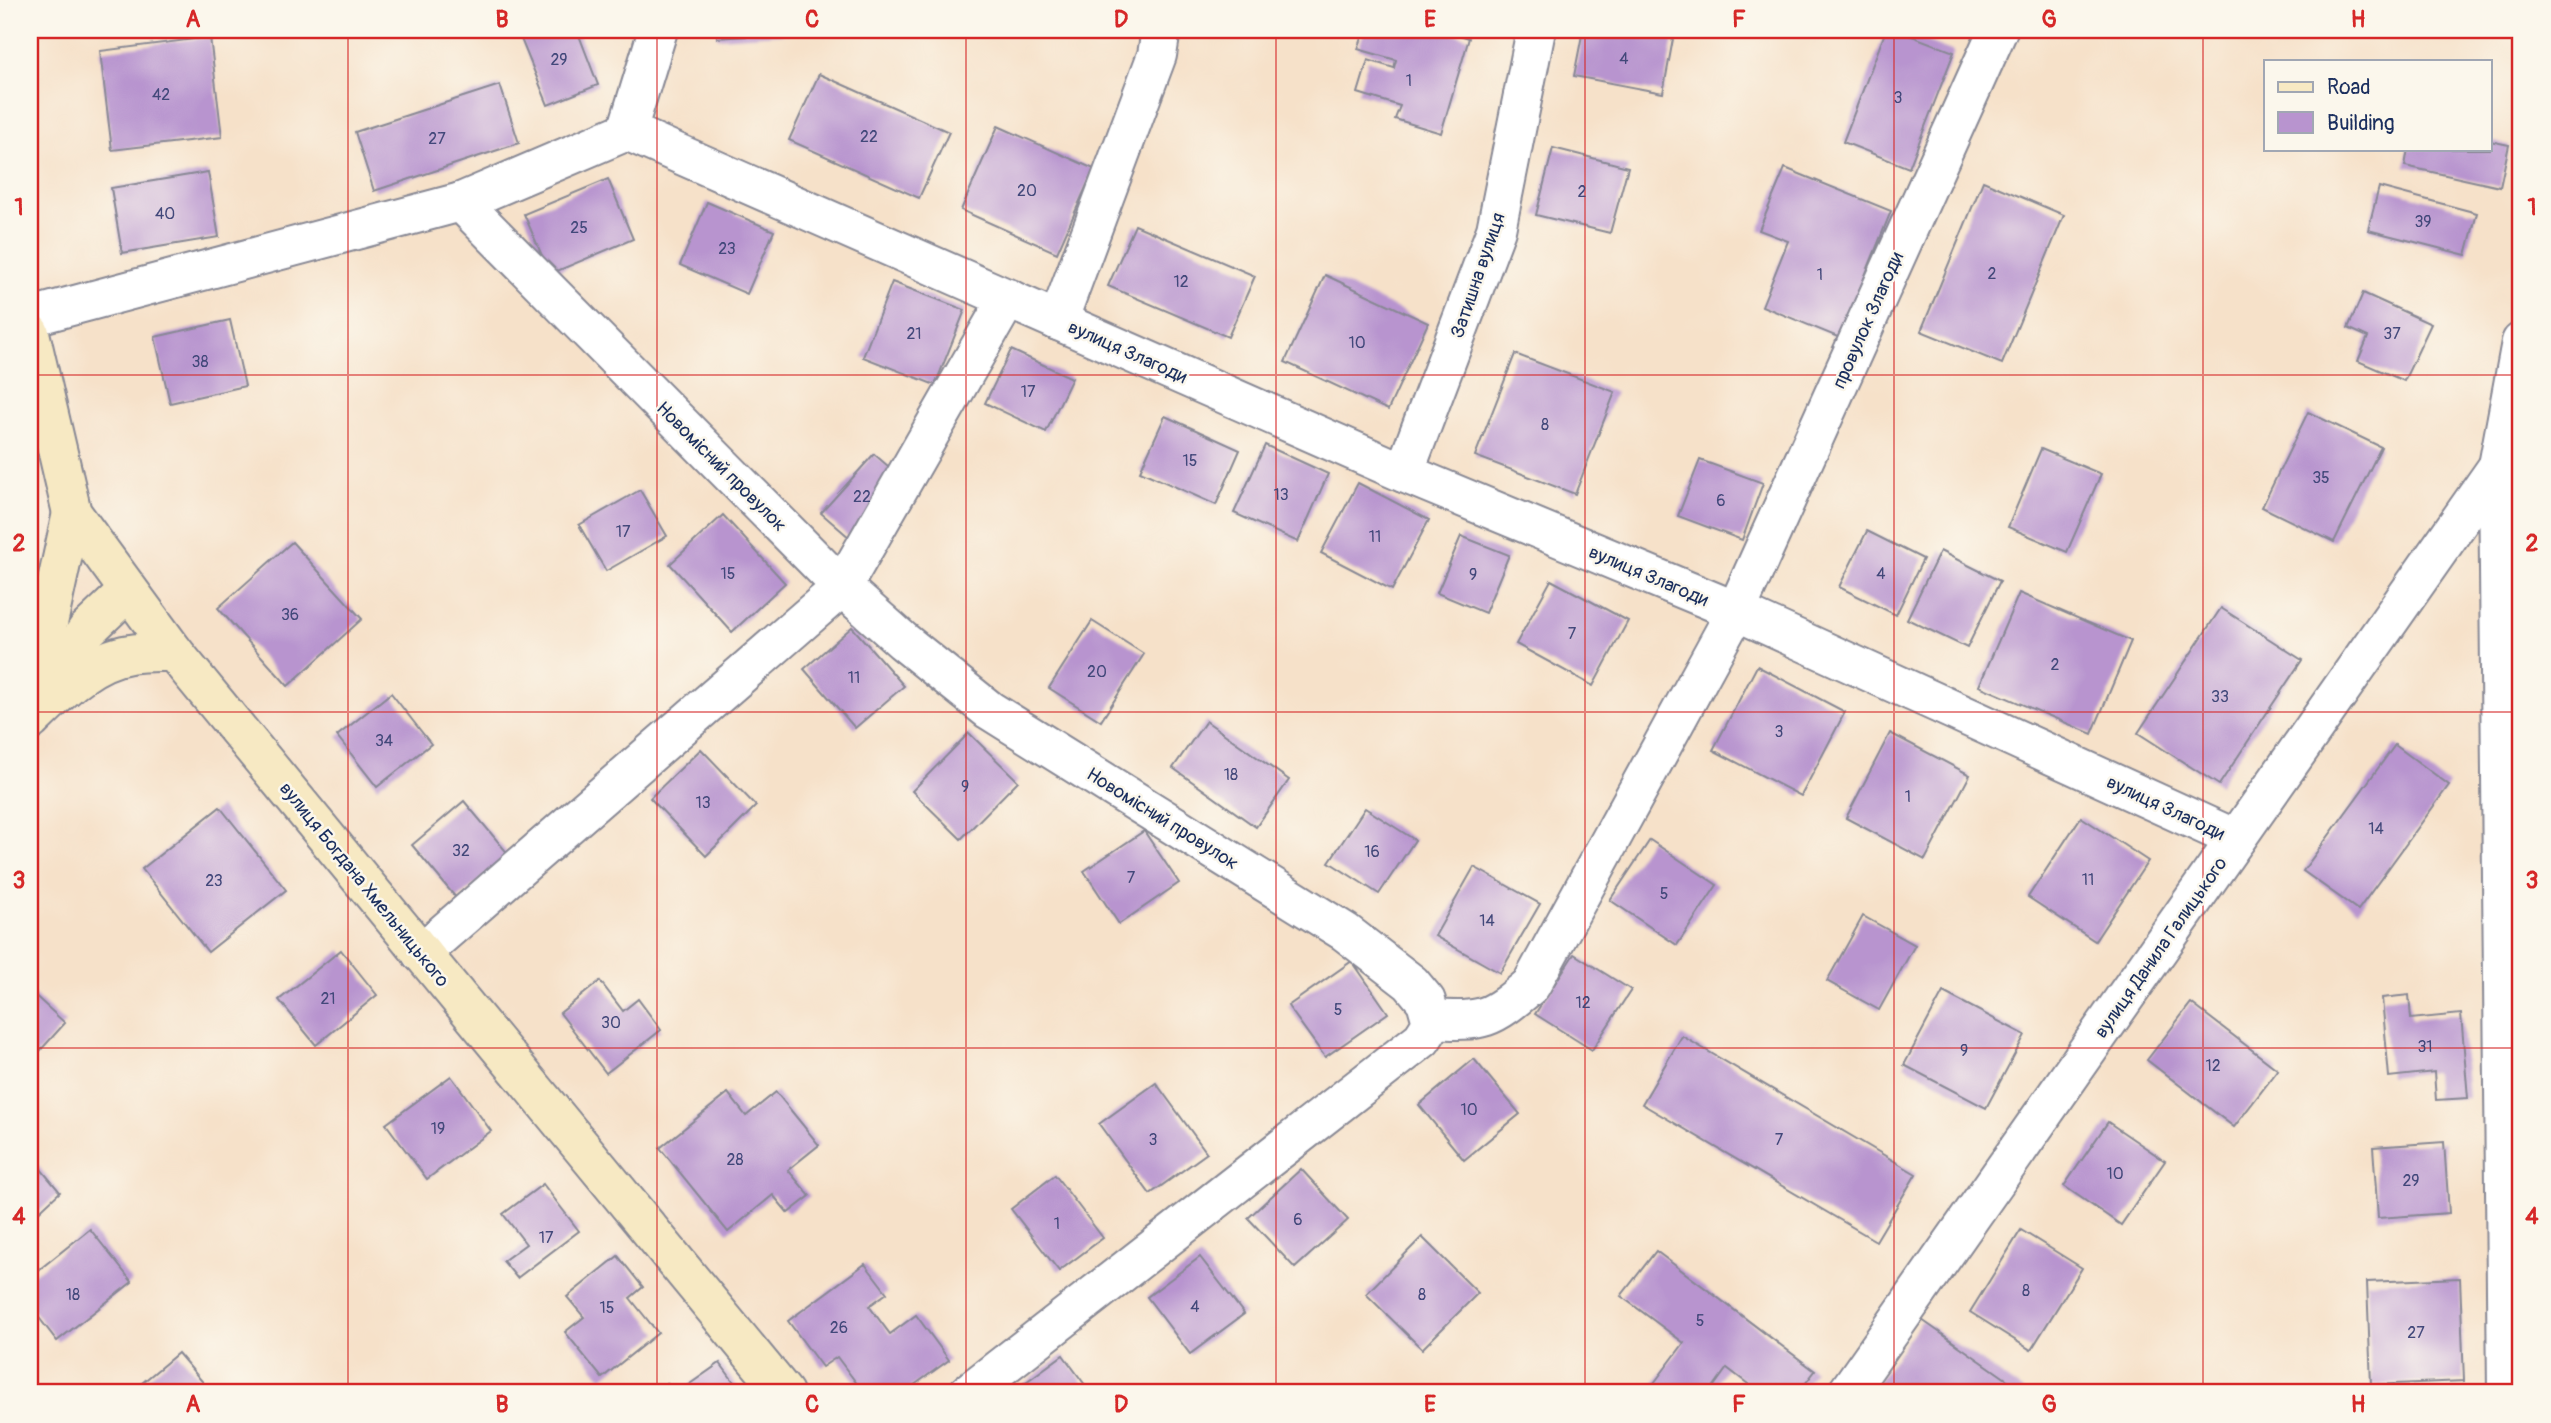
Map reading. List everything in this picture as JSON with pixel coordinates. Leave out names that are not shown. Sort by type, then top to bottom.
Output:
[{"type":"main road","name":"вулиця Богдана Хмельницького","points":[[30,333],[72,513],[174,652],[784,1393]]},
{"type":"main road","points":[[30,706],[72,513]]},
{"type":"main road","points":[[30,720],[87,630],[128,591]]},
{"type":"main road","points":[[30,720],[66,687],[100,663],[129,654],[174,652]]},
{"type":"street","points":[[30,317],[461,202],[627,131],[658,30]]},
{"type":"street","name":"вулиця Злагоди","points":[[1058,321],[1157,55],[1161,30]]},
{"type":"street","name":"Затишна вулиця","points":[[1404,473],[1496,230],[1536,30]]},
{"type":"street","name":"провулок Злагоди","points":[[1431,1019],[1472,1021],[1501,1011],[1531,985],[1735,611],[1998,30]]},
{"type":"street","name":"вулиця Злагоди","points":[[627,131],[1404,473],[1735,611],[2236,839]]},
{"type":"street","name":"Новомісний провулок","points":[[461,202],[842,587],[903,641],[989,710],[1345,932],[1411,983],[1426,1001],[1431,1019]]},
{"type":"street","points":[[421,953],[842,587],[1007,299]]},
{"type":"street","points":[[2507,1393],[2497,466],[2521,342]]},
{"type":"street","name":"вулиця Данила Галицького","points":[[1847,1393],[2497,466]]},
{"type":"street","points":[[968,1393],[1422,1039],[1431,1019]]},
{"type":"building","points":[[530,30],[577,30],[598,85],[548,105],[519,34]]},
{"type":"building","points":[[717,30],[794,30],[794,33],[717,38]]},
{"type":"building","points":[[1365,30],[1443,30],[1469,38],[1441,133],[1395,119],[1400,106],[1358,93],[1368,60],[1394,68],[1396,60],[1358,49]]},
{"type":"building","points":[[1583,30],[1624,30],[1673,39],[1663,93],[1574,76]]},
{"type":"building","points":[[1886,30],[1896,30],[1954,52],[1909,168],[1843,142]]},
{"type":"building","points":[[2450,30],[2486,30],[2484,39]]},
{"type":"building","points":[[210,37],[222,137],[112,150],[100,51]]},
{"type":"building","points":[[819,74],[949,132],[919,198],[789,140]]},
{"type":"building","points":[[500,85],[519,143],[374,191],[355,132]]},
{"type":"building","points":[[998,126],[1094,169],[1057,253],[961,210]]},
{"type":"building","points":[[2492,141],[2509,145],[2500,187],[2405,166],[2408,150],[2492,150]]},
{"type":"building","points":[[1553,148],[1628,167],[1610,233],[1536,215]]},
{"type":"building","points":[[1785,168],[1891,211],[1840,338],[1762,306],[1788,241],[1759,230]]},
{"type":"building","points":[[208,172],[219,237],[122,253],[111,188]]},
{"type":"building","points":[[608,179],[633,239],[550,274],[524,214]]},
{"type":"building","points":[[1983,181],[2064,215],[2002,364],[1921,331]]},
{"type":"building","points":[[2379,187],[2477,213],[2466,255],[2368,230]]},
{"type":"building","points":[[707,202],[774,231],[747,294],[680,265]]},
{"type":"building","points":[[1135,225],[1255,276],[1228,337],[1108,286]]},
{"type":"building","points":[[1325,275],[1428,323],[1388,410],[1285,362]]},
{"type":"building","points":[[892,282],[965,310],[935,385],[863,357]]},
{"type":"building","points":[[2363,293],[2431,324],[2404,381],[2358,361],[2368,337],[2348,328]]},
{"type":"building","points":[[230,320],[245,386],[170,403],[155,337]]},
{"type":"building","points":[[1011,350],[1072,378],[1046,432],[985,403]]},
{"type":"building","points":[[1515,354],[1615,392],[1575,494],[1475,456]]},
{"type":"building","points":[[2308,412],[2381,447],[2334,542],[2262,507]]},
{"type":"building","points":[[1165,416],[1240,450],[1216,505],[1140,471]]},
{"type":"building","points":[[1265,445],[1328,474],[1298,542],[1234,513]]},
{"type":"building","points":[[2041,449],[2101,474],[2067,552],[2008,527]]},
{"type":"building","points":[[874,454],[903,479],[850,538],[821,513]]},
{"type":"building","points":[[1700,460],[1763,483],[1742,540],[1678,516]]},
{"type":"building","points":[[1358,483],[1429,520],[1392,590],[1321,553]]},
{"type":"building","points":[[640,490],[667,536],[606,571],[579,525]]},
{"type":"building","points":[[723,515],[785,583],[732,632],[670,564]]},
{"type":"building","points":[[1867,531],[1923,559],[1896,615],[1839,587]]},
{"type":"building","points":[[1461,536],[1509,555],[1485,613],[1437,593]]},
{"type":"building","points":[[292,542],[362,619],[288,686],[218,608]]},
{"type":"building","points":[[1940,551],[2000,581],[1967,648],[1907,619]]},
{"type":"building","points":[[1551,580],[1628,621],[1593,686],[1516,644]]},
{"type":"building","points":[[2019,593],[2131,641],[2092,734],[1979,686]]},
{"type":"building","points":[[2221,608],[2302,660],[2219,785],[2138,733]]},
{"type":"building","points":[[1092,621],[1144,654],[1101,721],[1049,688]]},
{"type":"building","points":[[852,627],[904,686],[855,728],[804,669]]},
{"type":"building","points":[[1757,666],[1845,712],[1801,796],[1713,750]]},
{"type":"building","points":[[391,693],[431,744],[377,787],[337,736]]},
{"type":"building","points":[[1206,721],[1289,780],[1256,827],[1173,768]]},
{"type":"building","points":[[969,733],[1018,781],[961,839],[912,791]]},
{"type":"building","points":[[1890,733],[1970,775],[1925,860],[1846,818]]},
{"type":"building","points":[[2395,745],[2449,785],[2358,910],[2303,871]]},
{"type":"building","points":[[701,749],[756,806],[706,856],[650,798]]},
{"type":"building","points":[[464,801],[510,856],[457,899],[412,845]]},
{"type":"building","points":[[220,807],[286,890],[208,952],[142,869]]},
{"type":"building","points":[[1365,808],[1415,840],[1379,894],[1329,862]]},
{"type":"building","points":[[2081,817],[2148,861],[2095,941],[2028,897]]},
{"type":"building","points":[[1144,831],[1179,883],[1119,924],[1084,871]]},
{"type":"building","points":[[1650,840],[1717,885],[1677,945],[1610,900]]},
{"type":"building","points":[[1474,867],[1540,904],[1500,973],[1435,936]]},
{"type":"building","points":[[1863,916],[1915,945],[1879,1010],[1827,981]]},
{"type":"building","points":[[341,950],[377,995],[316,1045],[279,1000]]},
{"type":"building","points":[[1574,954],[1631,990],[1592,1050],[1535,1014]]},
{"type":"building","points":[[1352,961],[1388,1013],[1325,1057],[1288,1006]]},
{"type":"building","points":[[600,981],[623,1011],[638,999],[661,1030],[606,1073],[560,1013]]},
{"type":"building","points":[[30,991],[65,1023],[30,1062]]},
{"type":"building","points":[[1943,992],[2025,1035],[1986,1108],[1904,1065]]},
{"type":"building","points":[[2409,995],[2411,1019],[2461,1014],[2468,1098],[2436,1100],[2434,1072],[2389,1077],[2382,998]]},
{"type":"building","points":[[2191,1003],[2278,1070],[2234,1127],[2147,1060]]},
{"type":"building","points":[[1682,1036],[1916,1174],[1876,1241],[1642,1104]]},
{"type":"building","points":[[1474,1059],[1520,1114],[1464,1160],[1419,1105]]},
{"type":"building","points":[[451,1076],[491,1131],[427,1179],[386,1124]]},
{"type":"building","points":[[1156,1083],[1207,1153],[1150,1194],[1099,1124]]},
{"type":"building","points":[[776,1092],[819,1145],[788,1170],[810,1196],[788,1213],[773,1195],[728,1232],[660,1148],[728,1093],[746,1116]]},
{"type":"building","points":[[2108,1122],[2165,1161],[2121,1225],[2064,1186]]},
{"type":"building","points":[[2444,1142],[2449,1213],[2378,1218],[2373,1147]]},
{"type":"building","points":[[30,1156],[60,1192],[30,1220]]},
{"type":"building","points":[[1301,1169],[1348,1220],[1295,1268],[1248,1218]]},
{"type":"building","points":[[1055,1175],[1103,1238],[1059,1271],[1011,1209]]},
{"type":"building","points":[[543,1184],[579,1231],[517,1278],[503,1261],[526,1244],[503,1214]]},
{"type":"building","points":[[90,1229],[132,1282],[57,1341],[30,1306],[30,1277]]},
{"type":"building","points":[[2021,1230],[2082,1268],[2031,1350],[1970,1312]]},
{"type":"building","points":[[1422,1237],[1478,1293],[1422,1349],[1366,1294]]},
{"type":"building","points":[[1656,1251],[1815,1371],[1798,1393],[1760,1393],[1727,1368],[1709,1393],[1658,1393],[1651,1387],[1684,1343],[1621,1296]]},
{"type":"building","points":[[618,1256],[643,1287],[630,1298],[658,1333],[602,1378],[565,1332],[584,1317],[567,1297]]},
{"type":"building","points":[[1200,1257],[1244,1314],[1190,1354],[1147,1297]]},
{"type":"building","points":[[865,1264],[887,1293],[869,1306],[890,1334],[916,1315],[949,1360],[903,1393],[864,1393],[837,1357],[822,1367],[788,1321]]},
{"type":"building","points":[[2460,1278],[2464,1381],[2371,1385],[2367,1282]]},
{"type":"building","points":[[1922,1320],[2026,1393],[1923,1393],[1911,1385],[1906,1393],[1870,1393]]},
{"type":"building","points":[[178,1353],[212,1393],[130,1393]]},
{"type":"building","points":[[1063,1355],[1091,1393],[1011,1393]]},
{"type":"building","points":[[720,1363],[742,1393],[677,1393]]},
{"type":"building","points":[[667,1383],[674,1393],[653,1393]]}]
